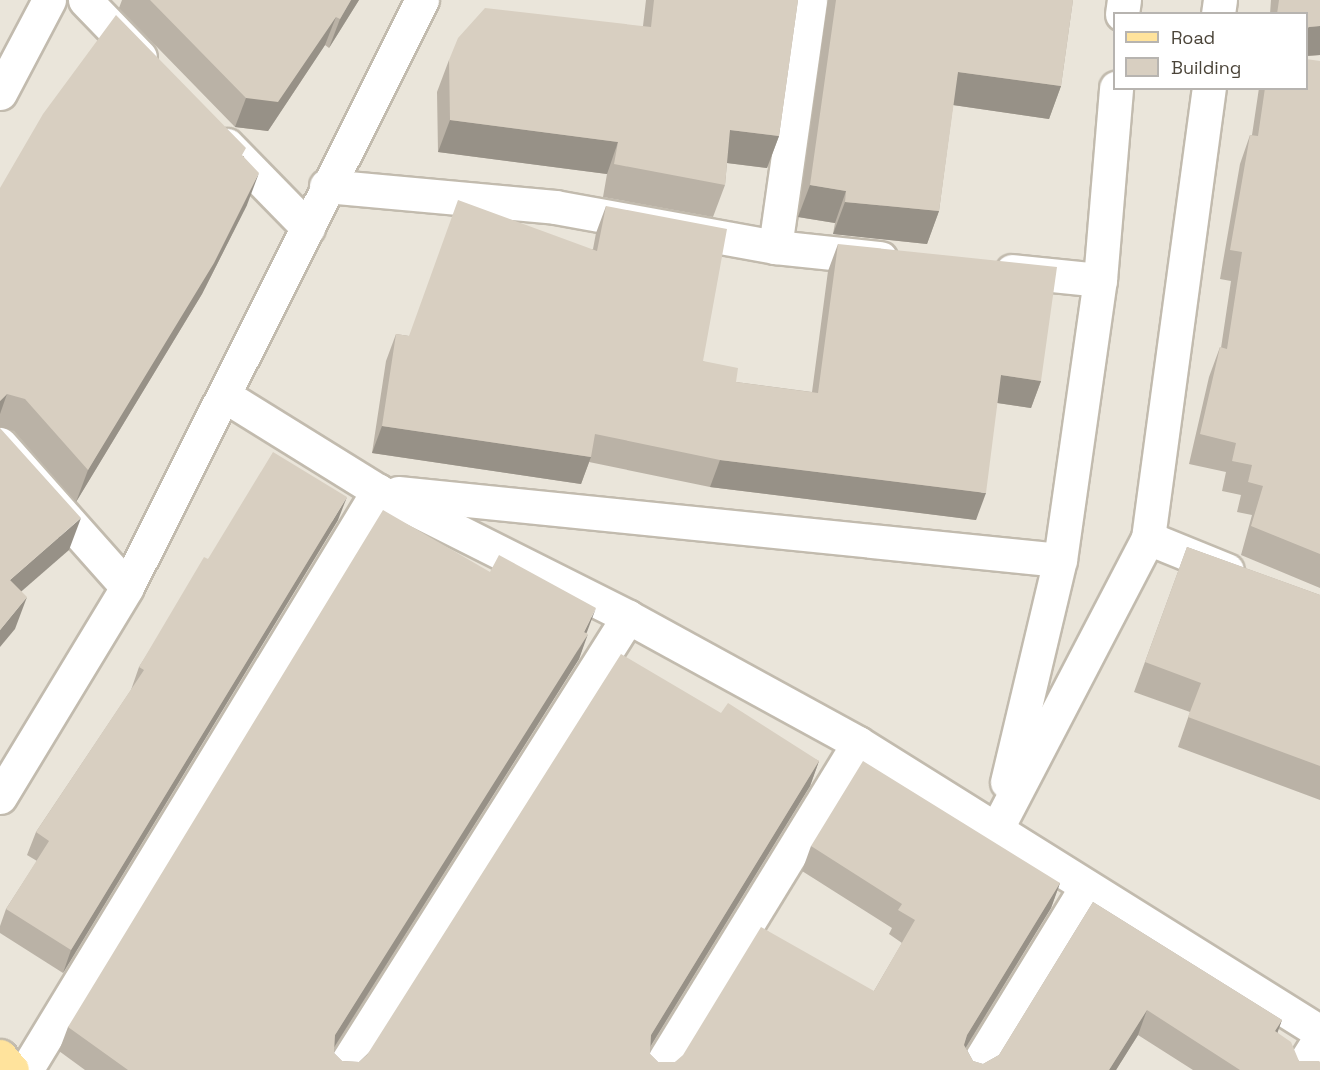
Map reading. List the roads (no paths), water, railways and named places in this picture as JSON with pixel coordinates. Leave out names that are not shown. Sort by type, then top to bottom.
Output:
[{"type":"main road","points":[[0,1056],[12,1070]]},
{"type":"street","points":[[0,93],[49,0]]},
{"type":"street","points":[[85,0],[159,76]]},
{"type":"street","points":[[0,797],[127,587],[225,396],[308,228],[326,186],[422,0]]},
{"type":"street","points":[[775,247],[810,0]]},
{"type":"street","points":[[996,830],[1060,560],[1100,280],[1116,90]]},
{"type":"street","points":[[996,830],[1148,538],[1209,90]]},
{"type":"street","points":[[201,118],[308,228]]},
{"type":"street","points":[[326,186],[555,207],[775,247],[914,261]]},
{"type":"street","points":[[984,268],[1100,280]]},
{"type":"street","points":[[225,396],[378,490],[628,617],[858,743],[1320,1032]]},
{"type":"street","points":[[0,444],[127,587]]},
{"type":"street","points":[[378,490],[1060,560]]},
{"type":"street","points":[[26,1070],[378,490]]},
{"type":"street","points":[[1148,538],[1256,582]]},
{"type":"street","points":[[342,1070],[628,617]]},
{"type":"street","points":[[658,1070],[858,743]]},
{"type":"street","points":[[974,1070],[1086,887]]},
{"type":"street","points":[[1300,1070],[1320,1038]]}]
